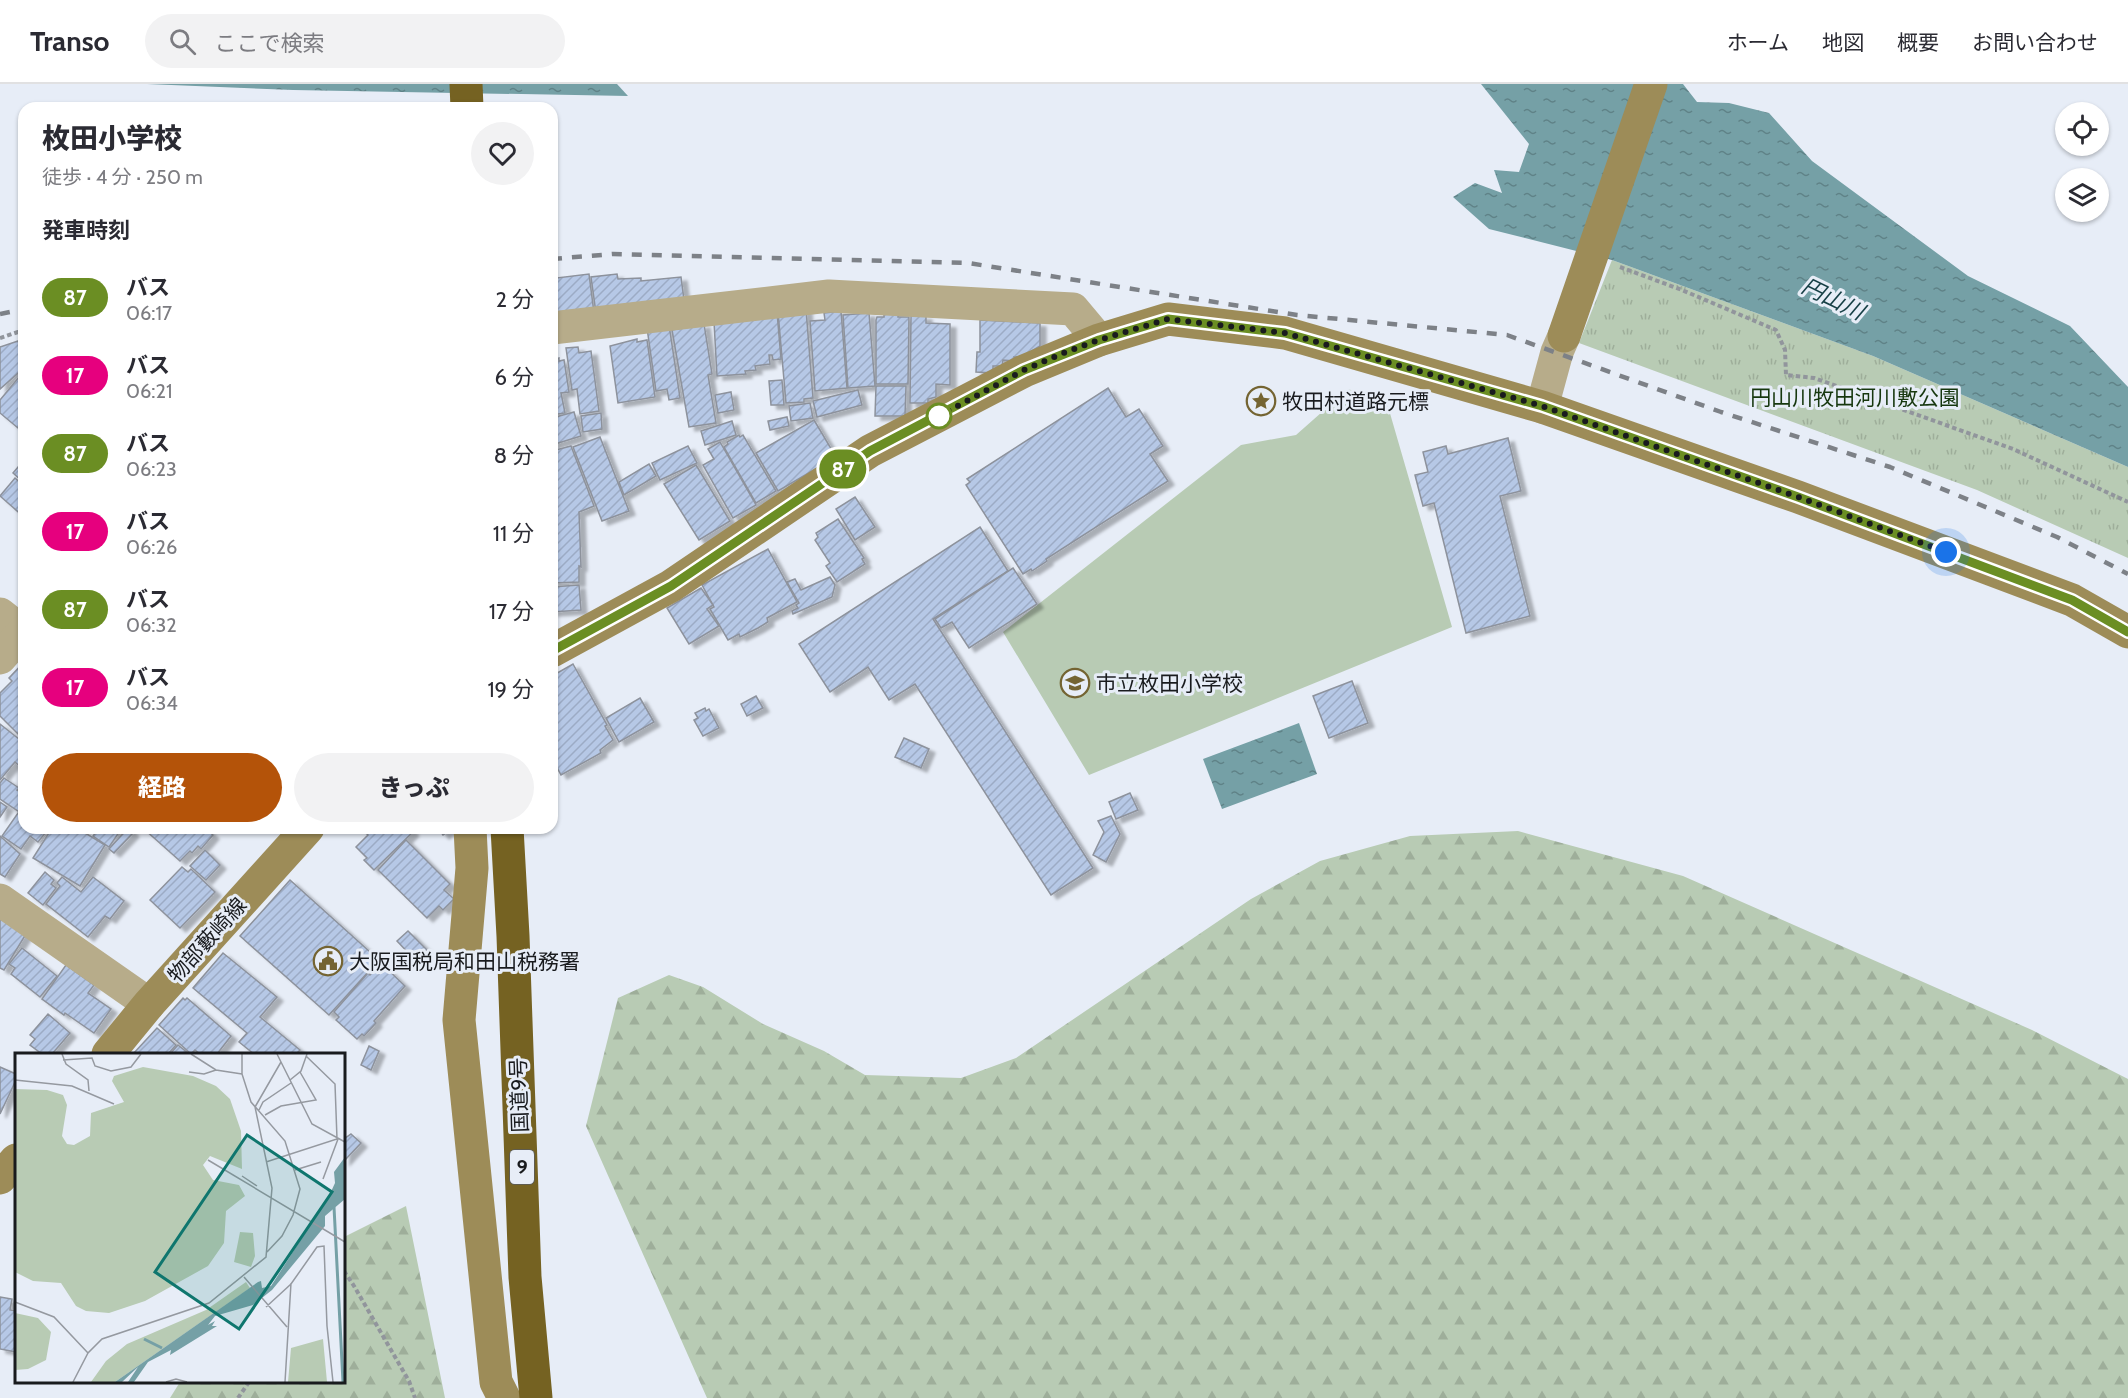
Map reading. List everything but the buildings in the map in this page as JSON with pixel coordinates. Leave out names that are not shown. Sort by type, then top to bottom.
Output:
[{"type":"highway","points":[[466,84],[467,102]]},
{"type":"highway","name":"国道9号","points":[[507,834],[525,1276],[536,1398]]},
{"type":"main road","points":[[1564,336],[1651,84]]},
{"type":"main road","points":[[558,648],[671,586],[870,451],[1024,370],[1099,340],[1168,319],[1285,333],[1542,406],[1798,497],[2072,600],[2128,632]]},
{"type":"main road","name":"物部藪崎線","points":[[109,1053],[149,1004],[303,834]]},
{"type":"main road","points":[[470,834],[472,868],[459,1020],[496,1382],[504,1398]]},
{"type":"main road","points":[[0,1178],[15,1161]]},
{"type":"street","points":[[558,327],[829,296],[1073,309],[1099,340]]},
{"type":"street","points":[[1542,406],[1557,352],[1564,336]]},
{"type":"street","points":[[0,658],[16,626]]},
{"type":"street","points":[[0,900],[149,1004]]},
{"type":"path","points":[[1613,270],[1617,266],[1639,274],[1776,330],[1785,350],[1786,375],[1815,378],[2013,449],[2128,502]]},
{"type":"path","points":[[0,338],[18,332]]},
{"type":"path","points":[[345,1272],[398,1362],[415,1398]]},
{"type":"path","points":[[238,1398],[248,1383]]},
{"type":"green space","name":"円山川牧田河川敷公園","points":[[1612,260],[1873,356],[2128,467],[2128,558],[1977,490],[1579,343]]},
{"type":"green space","points":[[1348,389],[1387,403],[1452,627],[1089,775],[1003,632],[1241,445],[1296,435]]},
{"type":"green space","points":[[1518,831],[1683,876],[2032,1030],[2128,1079],[2128,1398],[707,1398],[586,1126],[618,998],[669,975],[703,987],[763,1024],[824,1051],[865,1075],[961,1078],[1016,1058],[1251,899],[1320,861],[1410,836]]},
{"type":"green space","points":[[406,1206],[445,1398],[170,1398],[179,1383],[345,1383],[345,1236]]},
{"type":"water","points":[[147,84],[617,84],[628,96],[293,90]]},
{"type":"water","name":"円山川","points":[[1481,84],[1683,84],[1697,102],[1729,103],[1769,113],[1812,161],[1968,276],[2070,326],[2128,387],[2128,467],[1873,356],[1612,260],[1489,229],[1453,197],[1475,183],[1502,193],[1494,170],[1519,172],[1529,144]]},
{"type":"water","points":[[1299,723],[1317,774],[1222,809],[1203,759]]},
{"type":"railway","points":[[558,259],[613,254],[968,263],[1297,315],[1507,335],[1721,412],[1890,467],[2057,537],[2128,574]]},
{"type":"railway","points":[[0,314],[18,310]]},
{"type":"bus line","name":"87","points":[[558,648],[671,586],[870,451],[1024,370],[1099,340],[1168,319],[1285,333],[1542,406],[1798,497],[2072,600],[2128,632]]},
{"type":"place","name":"牧田村道路元標","points":[[1261,401]]},
{"type":"place","name":"市立枚田小学校","points":[[1075,683]]},
{"type":"place","name":"大阪国税局和田山税務署","points":[[328,961]]},
{"type":"route","points":[[939,416],[1024,370],[1066,352],[1168,319],[1285,333],[1542,406],[1946,552]]}]
